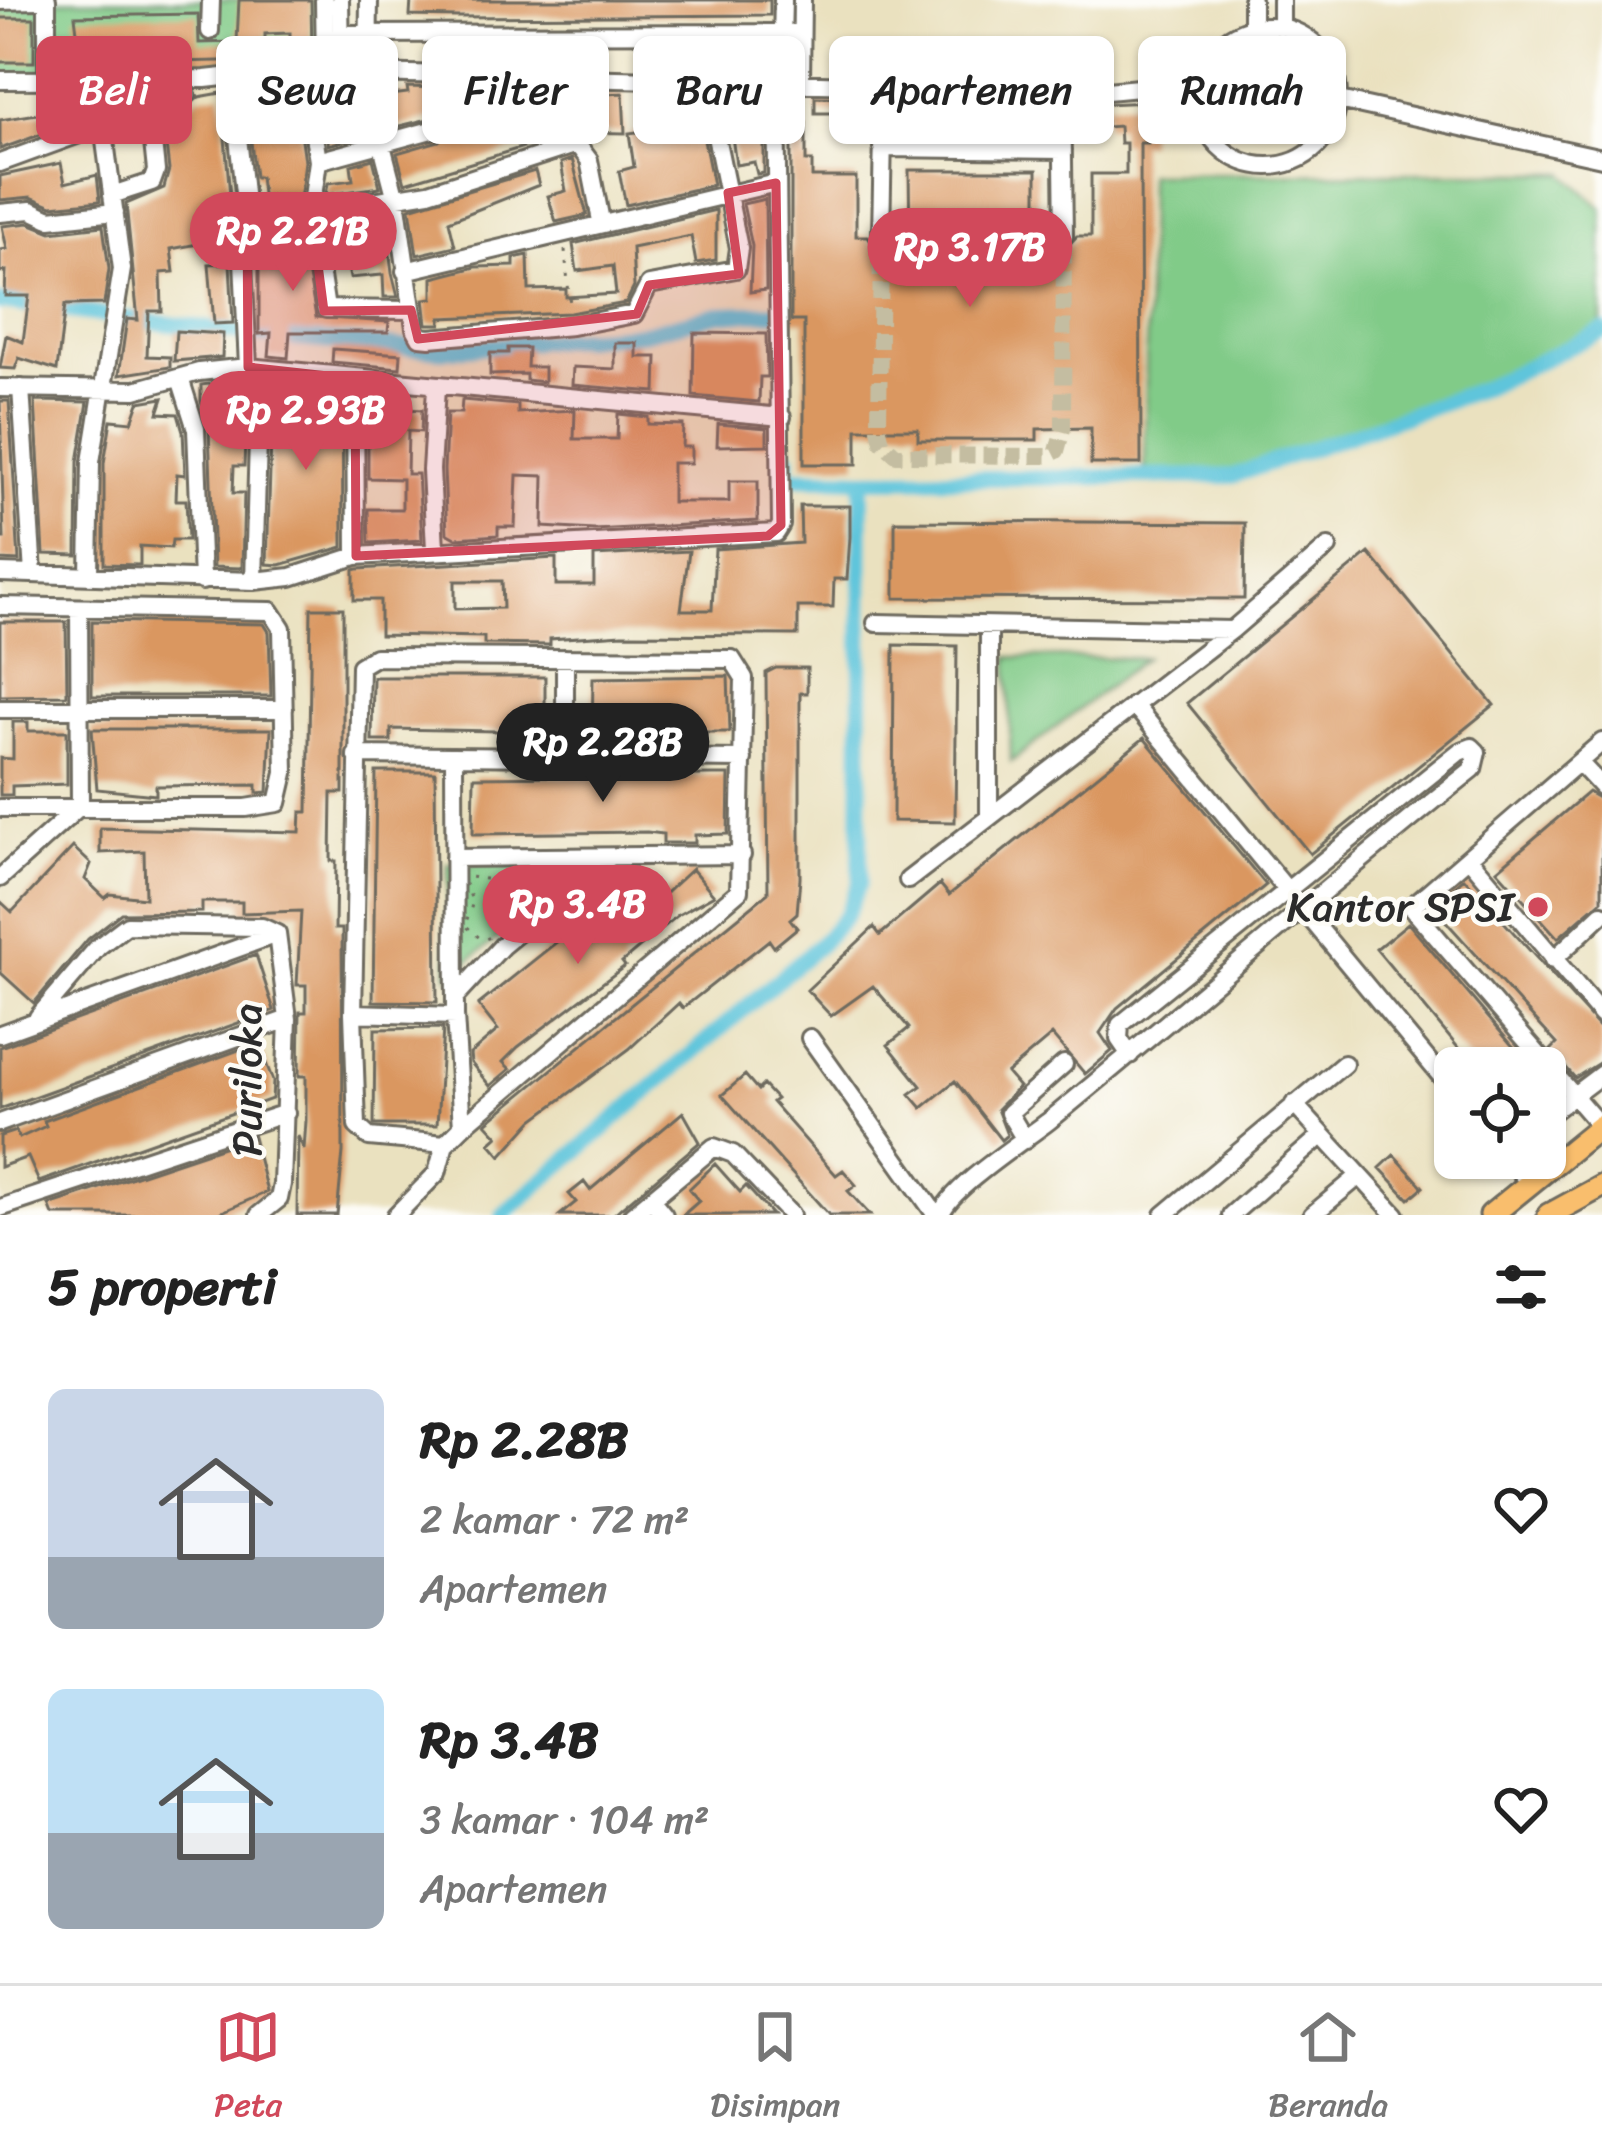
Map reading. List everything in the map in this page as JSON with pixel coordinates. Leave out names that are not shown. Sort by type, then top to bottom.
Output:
[{"type":"main road","points":[[1491,1215],[1601,1125]]},
{"type":"main road","points":[[1549,1215],[1602,1186]]},
{"type":"street","points":[[0,1],[37,0]]},
{"type":"street","points":[[47,0],[47,36]]},
{"type":"street","points":[[210,31],[211,0]]},
{"type":"street","points":[[324,0],[325,36]]},
{"type":"street","points":[[340,0],[340,34],[790,33]]},
{"type":"street","points":[[368,34],[369,0]]},
{"type":"street","points":[[783,0],[791,36]]},
{"type":"street","points":[[789,36],[802,0]]},
{"type":"street","points":[[1252,0],[1252,27]]},
{"type":"street","points":[[1281,0],[1281,26]]},
{"type":"street","points":[[1231,36],[1252,27],[1281,26],[1304,36]]},
{"type":"street","points":[[398,73],[633,77]]},
{"type":"street","points":[[0,80],[36,78]]},
{"type":"street","points":[[1346,102],[1602,158]]},
{"type":"street","points":[[0,164],[55,144]]},
{"type":"street","points":[[89,574],[91,462],[122,269],[106,144]]},
{"type":"street","points":[[0,213],[31,210],[50,219],[114,204],[152,182],[156,171],[153,144]]},
{"type":"street","points":[[239,144],[247,221],[254,581]]},
{"type":"street","points":[[315,144],[318,161],[311,211],[326,309],[411,310]]},
{"type":"street","points":[[318,161],[384,144],[411,310],[420,337],[430,338],[572,326],[639,313],[649,285],[736,269],[740,248],[718,144]]},
{"type":"street","points":[[247,221],[396,199],[577,144],[590,160],[601,221]]},
{"type":"street","points":[[0,574],[254,581],[291,577],[356,556],[435,549],[768,536],[782,525],[777,144]]},
{"type":"street","points":[[881,236],[882,144]]},
{"type":"street","points":[[1063,144],[1064,236]]},
{"type":"street","points":[[1216,144],[1249,164],[1274,166],[1298,160],[1319,144]]},
{"type":"street","points":[[882,148],[1063,150]]},
{"type":"street","points":[[405,271],[776,183]]},
{"type":"street","points":[[0,388],[135,390],[250,354],[355,379],[782,416]]},
{"type":"street","points":[[181,378],[196,429],[202,580]]},
{"type":"street","points":[[355,379],[356,556]]},
{"type":"street","points":[[21,388],[33,574]]},
{"type":"street","points":[[435,549],[431,470],[436,388]]},
{"type":"street","points":[[908,880],[1232,630],[1328,548]]},
{"type":"street","points":[[0,607],[271,611],[282,628],[285,773],[278,803],[245,808],[0,808]]},
{"type":"street","points":[[0,878],[80,806],[79,609]]},
{"type":"street","points":[[876,623],[1232,630]]},
{"type":"street","points":[[989,626],[989,817]]},
{"type":"street","points":[[565,658],[566,757]]},
{"type":"street","points":[[396,1215],[437,1173],[445,1144],[462,1126],[739,891],[744,679],[732,659],[365,661],[356,674],[352,1012],[360,1134],[445,1144]]},
{"type":"street","points":[[1134,705],[1434,1068]]},
{"type":"street","points":[[0,709],[284,709]]},
{"type":"street","points":[[1601,1125],[1411,907],[1602,742]]},
{"type":"street","points":[[810,1038],[939,1215],[952,1197],[1025,1140],[1130,1055],[1304,913],[1473,770],[1477,752],[1472,747],[1459,752],[1120,1025],[1123,1050],[1130,1055]]},
{"type":"street","points":[[356,755],[743,759]]},
{"type":"street","points":[[454,757],[455,1007],[462,1126]]},
{"type":"street","points":[[1579,762],[1602,788]]},
{"type":"street","points":[[454,858],[742,855]]},
{"type":"street","points":[[352,1012],[455,1007],[502,946],[609,858]]},
{"type":"street","points":[[1469,858],[1602,1015]]},
{"type":"street","points":[[1552,960],[1602,914]]},
{"type":"street","points":[[33,1022],[98,947],[127,925],[262,927],[277,934]]},
{"type":"street","points":[[0,1034],[277,934]]},
{"type":"street","name":"Puriloka","points":[[259,1215],[279,1199],[286,1113],[288,1019],[277,934]]},
{"type":"street","points":[[0,1123],[288,1019]]},
{"type":"street","points":[[1025,1140],[1009,1113],[1064,1064]]},
{"type":"street","points":[[1164,1215],[1344,1064]]},
{"type":"street","points":[[1566,1103],[1602,1074]]},
{"type":"street","points":[[1294,1104],[1396,1215]]},
{"type":"street","points":[[0,1208],[286,1113]]},
{"type":"street","points":[[1231,1215],[1322,1135]]},
{"type":"street","points":[[632,1215],[714,1147],[733,1154],[791,1215]]},
{"type":"street","points":[[1312,1215],[1359,1176]]},
{"type":"street","points":[[1526,1179],[1529,1183]]},
{"type":"street","points":[[650,1199],[664,1215]]},
{"type":"path","points":[[563,232],[572,326]]},
{"type":"path","points":[[523,872],[538,875],[544,881],[536,901],[538,913],[499,919],[494,936],[478,940],[465,925],[473,902],[465,884],[470,877],[508,882],[523,872]]},
{"type":"highlighted area","points":[[776,183],[781,525],[768,536],[356,556],[355,379],[248,367],[247,221],[311,211],[324,311],[411,310],[418,339],[637,314],[649,285],[739,274],[728,193]]},
{"type":"green space","points":[[0,0],[327,0],[327,36],[216,36],[216,73],[192,73],[192,36],[36,36],[36,77],[0,78]]},
{"type":"green space","points":[[1564,173],[1602,208],[1602,331],[1481,389],[1233,476],[1145,478],[1148,174]]},
{"type":"green space","points":[[1008,657],[1145,658],[1011,762]]},
{"type":"green space","points":[[448,864],[592,864],[448,977]]},
{"type":"building","points":[[239,0],[311,0],[312,36],[237,36]]},
{"type":"building","points":[[411,0],[770,0],[770,15],[410,16]]},
{"type":"building","points":[[198,14],[199,43],[216,43],[216,61],[192,62],[192,36],[78,36],[75,16]]},
{"type":"building","points":[[0,18],[34,18],[34,62],[0,62]]},
{"type":"building","points":[[407,87],[422,87],[422,121],[398,126],[398,94],[408,93]]},
{"type":"building","points":[[623,93],[625,133],[609,133],[609,94]]},
{"type":"building","points":[[216,94],[216,144],[225,144],[233,230],[197,233],[198,244],[171,249],[174,272],[161,273],[162,311],[149,311],[147,356],[170,357],[170,367],[119,375],[127,319],[138,320],[126,204],[164,188],[169,170],[166,144],[192,144],[192,103]]},
{"type":"building","points":[[815,97],[829,97],[829,113],[815,113]]},
{"type":"building","points":[[1138,102],[1141,464],[1091,464],[1091,428],[1037,429],[1037,440],[918,440],[918,429],[857,429],[857,464],[804,464],[804,321],[791,321],[791,144],[805,144],[805,123],[806,161],[812,161],[812,177],[856,177],[856,236],[868,236],[875,247],[888,246],[894,236],[910,236],[909,170],[1037,170],[1037,236],[1051,236],[1065,249],[1077,236],[1091,236],[1091,174],[1126,174],[1126,143],[1120,143],[1119,126],[1114,126],[1114,104]]},
{"type":"building","points":[[36,114],[36,136],[0,149],[0,120]]},
{"type":"building","points":[[633,132],[633,144],[705,144],[713,185],[626,205],[619,171],[634,167],[629,133]]},
{"type":"building","points":[[251,144],[303,144],[300,200],[258,206],[263,202],[260,177],[255,177]]},
{"type":"building","points":[[428,144],[533,144],[405,183],[397,153]]},
{"type":"building","points":[[733,144],[764,144],[764,173],[757,174],[754,162],[736,165]]},
{"type":"building","points":[[373,159],[380,187],[326,195],[328,183],[353,180],[351,165]]},
{"type":"building","points":[[572,159],[587,215],[556,222],[548,196],[566,191],[561,163]]},
{"type":"building","points":[[61,163],[65,183],[97,175],[100,201],[52,206],[31,197],[0,200],[0,176]]},
{"type":"building","points":[[535,171],[539,185],[449,221],[455,246],[417,255],[410,208]]},
{"type":"building","points":[[765,199],[766,290],[750,292],[752,246],[743,204]]},
{"type":"building","points":[[716,210],[716,260],[696,263],[691,236],[632,248],[634,287],[626,303],[570,313],[441,318],[441,324],[427,324],[424,299],[433,298],[433,278],[476,267],[514,266],[514,258],[528,255],[529,290],[566,289],[566,297],[616,294],[613,266],[577,271],[573,244]]},
{"type":"building","points":[[385,212],[398,297],[384,297],[383,275],[350,278],[339,219]]},
{"type":"building","points":[[29,223],[51,232],[103,226],[109,269],[104,304],[65,305],[57,370],[19,358],[15,369],[0,368],[6,335],[23,342],[29,296],[5,296],[6,271],[0,272],[0,250],[7,249],[2,226]]},
{"type":"building","points":[[300,225],[316,317],[389,322],[388,332],[290,332],[288,358],[269,356],[271,333],[259,334],[259,232]]},
{"type":"building","points":[[230,263],[233,323],[214,324],[209,264]]},
{"type":"building","points":[[176,331],[223,334],[222,357],[174,361]]},
{"type":"building","points":[[694,333],[766,334],[767,377],[760,377],[759,402],[693,396]]},
{"type":"building","points":[[615,343],[637,343],[637,357],[657,357],[656,392],[572,385],[573,367],[615,369]]},
{"type":"building","points":[[508,348],[528,348],[527,367],[544,367],[544,382],[526,380],[526,374],[490,375],[490,353],[508,353]]},
{"type":"building","points":[[333,349],[401,354],[400,368],[332,362]]},
{"type":"building","points":[[247,382],[244,466],[234,466],[233,493],[244,493],[242,568],[214,567],[209,428],[201,401],[201,385]]},
{"type":"building","points":[[272,382],[342,389],[343,547],[280,565],[267,564],[271,440],[278,397],[272,397]]},
{"type":"building","points":[[163,398],[158,413],[178,414],[183,431],[185,475],[177,474],[176,500],[186,500],[188,540],[172,540],[171,548],[140,546],[140,565],[104,564],[104,463],[111,420],[132,422],[139,402]]},
{"type":"building","points":[[388,399],[404,400],[403,409],[422,410],[421,432],[408,431],[407,474],[418,474],[422,540],[369,543],[368,509],[402,509],[402,479],[368,478],[368,421],[387,421]]},
{"type":"building","points":[[462,400],[518,405],[518,413],[575,410],[574,439],[617,439],[618,414],[648,417],[648,424],[683,425],[682,447],[691,447],[691,463],[672,463],[672,502],[729,502],[729,481],[758,481],[758,521],[594,530],[543,527],[544,476],[517,475],[515,527],[498,527],[498,535],[456,538],[447,533],[444,470],[447,413],[461,413]]},
{"type":"building","points":[[0,401],[9,401],[19,561],[0,560],[0,538],[4,538]]},
{"type":"building","points":[[35,401],[88,402],[78,462],[77,555],[44,554]]},
{"type":"building","points":[[718,424],[767,428],[767,445],[717,446]]},
{"type":"building","points":[[800,506],[850,506],[847,579],[834,579],[833,607],[798,607],[798,635],[623,634],[550,639],[550,645],[484,644],[484,637],[380,635],[380,600],[354,600],[354,570],[358,569],[556,558],[556,585],[594,585],[594,556],[689,551],[681,610],[712,610],[715,549],[801,543]],"holes":[[[455,581],[502,581],[503,608],[455,609]]]},
{"type":"building","points":[[895,521],[1245,523],[1244,599],[895,598]]},
{"type":"building","points":[[1369,553],[1494,705],[1310,854],[1187,703]]},
{"type":"building","points":[[311,608],[343,608],[343,793],[332,793],[331,861],[336,861],[335,929],[342,929],[343,1152],[337,1215],[297,1215],[298,1136],[304,1150],[306,1121],[306,1076],[299,1076],[300,1012],[306,1012],[306,985],[297,985],[301,911],[242,913],[242,902],[202,902],[202,912],[121,913],[88,939],[34,1003],[0,972],[0,901],[12,912],[73,847],[91,864],[85,879],[105,898],[110,894],[145,898],[144,851],[100,853],[100,828],[300,832],[301,812],[308,812]]},
{"type":"building","points":[[92,621],[264,624],[269,632],[271,696],[92,696]]},
{"type":"building","points":[[0,622],[66,622],[67,695],[0,696]]},
{"type":"building","points":[[894,645],[957,646],[955,822],[893,821]]},
{"type":"building","points":[[776,668],[807,668],[807,693],[800,693],[800,878],[797,913],[790,919],[797,928],[774,947],[769,940],[683,1008],[679,1003],[629,1049],[533,1120],[501,1156],[490,1143],[498,1136],[486,1123],[768,893],[766,673]]},
{"type":"building","points":[[728,676],[730,732],[612,732],[612,737],[592,738],[593,678]]},
{"type":"building","points":[[373,677],[545,677],[545,732],[391,729],[391,741],[372,741]]},
{"type":"building","points":[[13,722],[28,722],[28,731],[67,731],[67,784],[12,786],[12,795],[0,795],[0,758],[13,759]]},
{"type":"building","points":[[92,729],[271,729],[268,792],[257,793],[257,785],[156,786],[156,795],[97,789]]},
{"type":"building","points":[[1144,738],[1266,885],[1117,1008],[1100,1033],[1112,1051],[1085,1074],[1052,1035],[1007,1073],[1019,1087],[997,1109],[1007,1135],[1001,1140],[955,1081],[922,1108],[910,1094],[921,1086],[888,1045],[909,1028],[873,986],[831,1016],[807,990],[874,927],[880,935],[940,884],[949,895]]},
{"type":"building","points":[[376,772],[435,772],[437,1002],[373,1001]]},
{"type":"building","points":[[729,775],[728,834],[695,835],[695,843],[663,843],[663,834],[647,832],[473,834],[474,777]]},
{"type":"building","points":[[1588,792],[1602,800],[1602,900],[1558,938],[1497,870]]},
{"type":"building","points":[[692,869],[714,895],[678,915],[622,962],[625,966],[518,1047],[503,1062],[510,1069],[490,1086],[471,1063],[470,1054],[498,1030],[478,1005],[638,877],[658,900]]},
{"type":"building","points":[[1464,878],[1602,1030],[1602,1061],[1575,1078],[1566,1068],[1566,1047],[1554,1047],[1557,1044],[1432,906]]},
{"type":"building","points":[[1408,923],[1514,1047],[1458,1047],[1376,949]]},
{"type":"building","points":[[256,955],[274,1010],[0,1109],[0,1047]]},
{"type":"building","points":[[443,1028],[437,1125],[374,1125],[375,1029]]},
{"type":"building","points":[[258,1043],[273,1081],[272,1099],[39,1182],[28,1157],[0,1167],[0,1136],[16,1131],[19,1138],[46,1126],[44,1121]]},
{"type":"building","points":[[745,1075],[758,1090],[763,1085],[776,1099],[772,1102],[836,1175],[843,1170],[856,1185],[848,1191],[870,1215],[829,1215],[722,1095]]},
{"type":"building","points":[[683,1112],[700,1142],[613,1215],[560,1215],[576,1202],[569,1194],[584,1182],[590,1190]]},
{"type":"building","points":[[253,1137],[267,1192],[215,1215],[53,1215],[49,1205]]},
{"type":"building","points":[[1394,1155],[1423,1187],[1409,1199],[1380,1168]]},
{"type":"building","points":[[715,1164],[740,1192],[746,1186],[772,1215],[683,1215],[699,1201],[689,1189]]},
{"type":"waterway","points":[[0,302],[278,338],[444,350],[641,333],[718,314],[786,312],[786,317]]},
{"type":"waterway","points":[[503,1215],[820,944],[846,915],[860,882],[862,479],[1233,476],[1481,389],[1602,331]]},
{"type":"waterway","points":[[788,457],[788,477],[862,479]]},
{"type":"tunnel","points":[[881,236],[882,442],[896,455],[1047,456],[1057,451],[1063,429],[1064,236]]},
{"type":"place","name":"Kantor SPSI","points":[[1538,907]]}]
